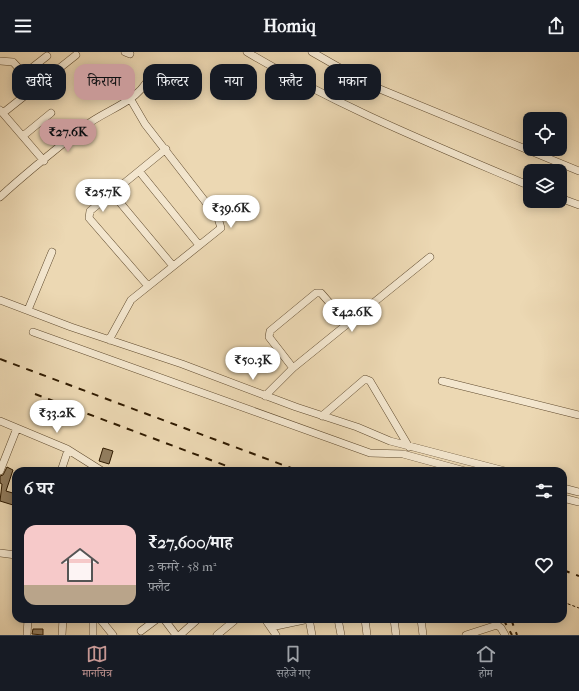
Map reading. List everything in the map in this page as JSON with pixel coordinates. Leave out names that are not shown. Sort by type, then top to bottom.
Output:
[{"type":"street","points":[[247,52],[284,74],[363,114],[523,183]]},
{"type":"street","points":[[312,52],[370,85],[579,170]]},
{"type":"street","points":[[65,64],[76,55]]},
{"type":"street","points":[[37,64],[47,56]]},
{"type":"street","points":[[0,61],[13,62],[15,64]]},
{"type":"street","points":[[135,96],[143,88]]},
{"type":"street","points":[[18,100],[2,111],[44,161]]},
{"type":"street","points":[[0,197],[86,125],[131,100],[138,115],[166,149],[220,223],[221,228],[131,300],[110,340]]},
{"type":"street","points":[[23,136],[51,112]]},
{"type":"street","points":[[148,286],[89,218],[90,211],[166,149]]},
{"type":"street","points":[[139,171],[199,245]]},
{"type":"street","points":[[112,193],[173,266]]},
{"type":"street","points":[[567,201],[579,205]]},
{"type":"street","points":[[28,310],[52,252]]},
{"type":"street","points":[[265,396],[278,385],[293,368],[430,257]]},
{"type":"street","points":[[293,368],[269,337],[270,330],[316,293],[321,293],[348,324]]},
{"type":"street","points":[[0,300],[71,328],[182,364],[265,396],[357,427],[390,441],[488,467]]},
{"type":"street","points":[[33,332],[370,453],[403,454],[450,467]]},
{"type":"street","points":[[322,416],[366,379],[370,381],[409,447]]},
{"type":"street","points":[[442,381],[579,415]]},
{"type":"street","points":[[0,421],[68,450],[94,467]]},
{"type":"street","points":[[0,471],[17,428]]},
{"type":"street","points":[[62,467],[68,450]]},
{"type":"street","points":[[567,489],[579,492]]},
{"type":"street","points":[[567,499],[579,502]]},
{"type":"street","points":[[0,553],[12,554]]},
{"type":"street","points":[[27,635],[28,623]]},
{"type":"street","points":[[62,635],[63,623]]},
{"type":"street","points":[[93,623],[93,635]]},
{"type":"street","points":[[103,623],[113,635]]},
{"type":"street","points":[[141,631],[151,623]]},
{"type":"street","points":[[167,623],[176,635]]},
{"type":"street","points":[[180,635],[194,623]]},
{"type":"street","points":[[217,635],[232,623]]},
{"type":"street","points":[[268,623],[276,635]]},
{"type":"street","points":[[270,627],[290,623]]},
{"type":"street","points":[[310,623],[312,635]]},
{"type":"street","points":[[339,623],[341,635]]},
{"type":"street","points":[[366,623],[367,635]]},
{"type":"street","points":[[394,623],[396,635]]},
{"type":"street","points":[[422,623],[423,635]]},
{"type":"street","points":[[468,635],[497,624],[505,635]]},
{"type":"path","points":[[567,604],[579,608]]},
{"type":"building","points":[[103,448],[113,451],[109,464],[99,461]]},
{"type":"building","points":[[7,467],[12,470],[6,491],[12,493],[12,505],[0,501],[2,484],[0,483],[0,476],[3,475]]},
{"type":"building","points":[[33,629],[43,629],[43,635],[32,634]]},
{"type":"railway","points":[[0,359],[288,467]]},
{"type":"railway","points":[[35,394],[229,467]]},
{"type":"railway","points":[[567,572],[579,576]]},
{"type":"railway","points":[[505,623],[512,635]]},
{"type":"railway","points":[[512,623],[517,635]]}]
